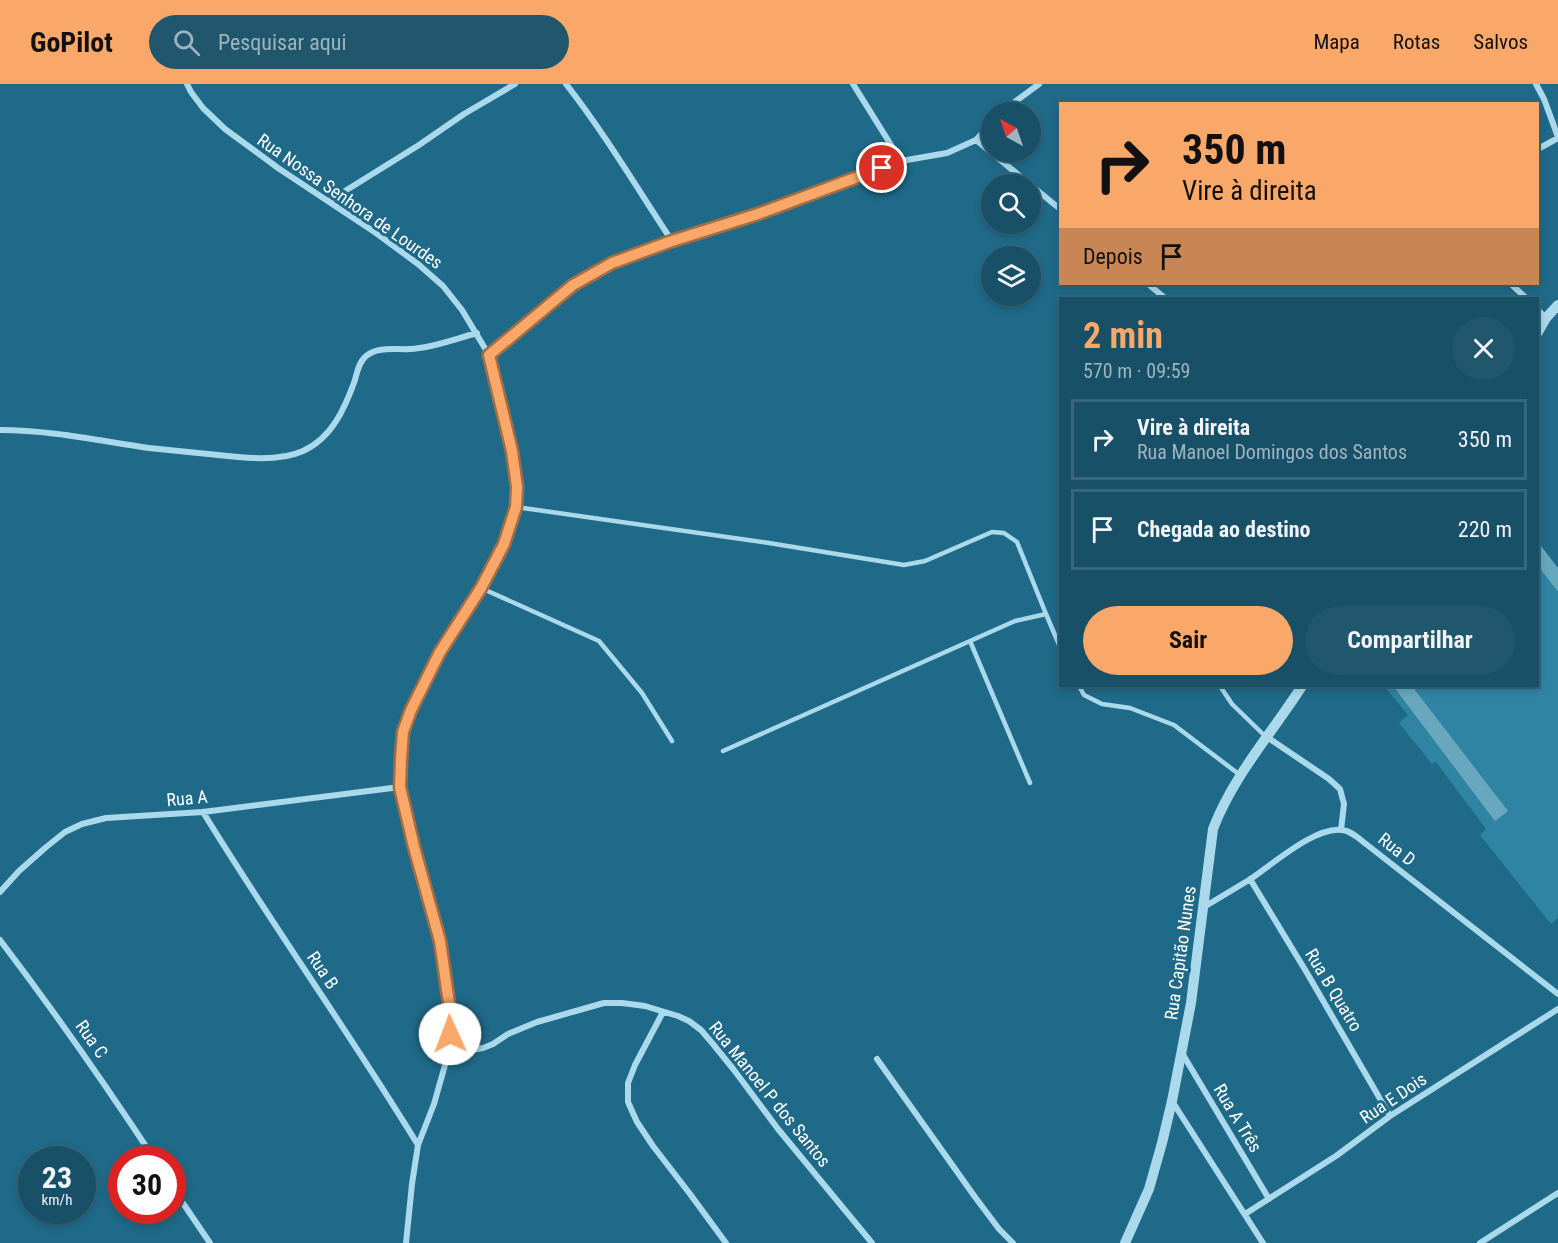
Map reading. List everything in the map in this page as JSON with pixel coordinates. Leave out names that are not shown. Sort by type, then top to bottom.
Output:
[{"type":"street","name":"Rua Nossa Senhora de Lourdes","points":[[187,84],[204,108],[225,129],[376,233],[443,286],[462,310],[489,355],[512,451],[517,487],[516,507],[504,544],[481,588],[440,652],[411,710],[403,732],[400,787],[416,857],[440,941],[451,1017],[449,1051],[434,1104],[418,1145],[406,1243]]},
{"type":"street","points":[[329,201],[515,84]]},
{"type":"street","points":[[566,84],[592,118],[672,241]]},
{"type":"street","points":[[853,84],[901,161]]},
{"type":"street","points":[[1015,102],[1039,84]]},
{"type":"street","points":[[1536,84],[1558,138],[1539,148]]},
{"type":"street","points":[[489,355],[573,285],[612,263],[758,214],[901,161],[947,153],[976,140],[981,134]]},
{"type":"street","points":[[976,140],[1059,208]]},
{"type":"street","points":[[1149,285],[1164,297]]},
{"type":"street","points":[[1512,285],[1525,297]]},
{"type":"street","points":[[1539,330],[1558,305]]},
{"type":"street","points":[[1539,311],[1546,318]]},
{"type":"street","points":[[0,430],[78,436],[149,448],[233,457],[290,456],[314,446],[333,426],[339,417],[361,362],[368,354],[384,349],[412,349],[477,333]]},
{"type":"street","name":"Rua Capitão Nunes","points":[[1125,1243],[1149,1189],[1172,1101],[1191,1002],[1213,829],[1240,775],[1301,687]]},
{"type":"street","points":[[1204,907],[1320,833],[1341,830],[1344,804],[1340,789],[1267,737]]},
{"type":"street","name":"Rua A","points":[[0,892],[45,848],[65,832],[82,824],[106,818],[203,812],[400,787]]},
{"type":"street","name":"Rua B","points":[[203,812],[246,882],[347,1031],[418,1145]]},
{"type":"street","name":"Rua D","points":[[1341,830],[1350,832],[1358,838],[1558,994]]},
{"type":"street","name":"Rua B Quatro","points":[[1250,879],[1390,1116]]},
{"type":"street","name":"Rua C","points":[[0,940],[55,1013],[145,1146]]},
{"type":"street","name":"Rua Manoel P dos Santos","points":[[449,1051],[462,1052],[483,1048],[537,1022],[604,1003],[645,1006],[678,1016],[700,1030],[872,1243]]},
{"type":"street","name":"Rua E Dois","points":[[1245,1214],[1336,1156],[1390,1116],[1558,1009]]},
{"type":"street","points":[[663,1012],[635,1065],[628,1083],[628,1102],[637,1122],[653,1146],[726,1243]]},
{"type":"street","name":"Rua A Três","points":[[1182,1053],[1269,1199]]},
{"type":"street","points":[[877,1059],[975,1197],[1013,1243]]},
{"type":"street","points":[[1172,1101],[1263,1243]]},
{"type":"street","points":[[1480,1243],[1558,1193]]},
{"type":"street","points":[[186,1207],[210,1243]]},
{"type":"lane","points":[[516,507],[904,565],[926,561],[992,532],[1004,533],[1017,542],[1059,645]]},
{"type":"lane","points":[[481,588],[599,641],[642,693],[672,741]]},
{"type":"lane","points":[[723,751],[1015,621],[1046,614]]},
{"type":"lane","points":[[970,641],[1030,783]]},
{"type":"lane","points":[[1080,687],[1084,694],[1102,704],[1130,708],[1174,725],[1240,775]]},
{"type":"lane","points":[[1221,687],[1232,704],[1267,737]]},
{"type":"shaded area","points":[[1539,567],[1558,592],[1558,918],[1551,924],[1480,835],[1486,829],[1436,762],[1432,764],[1399,723],[1408,715],[1385,687],[1394,687],[1495,820],[1507,810],[1413,687],[1539,687]]},
{"type":"building","points":[[1539,543],[1558,568],[1558,592],[1539,567]]},
{"type":"building","points":[[1394,687],[1413,687],[1508,811],[1495,821]]},
{"type":"route","points":[[450,1034],[451,1017],[440,941],[400,787],[401,759],[403,732],[411,710],[440,652],[481,588],[504,544],[516,507],[517,487],[512,451],[489,355],[573,285],[612,263],[758,214],[882,168]]}]
